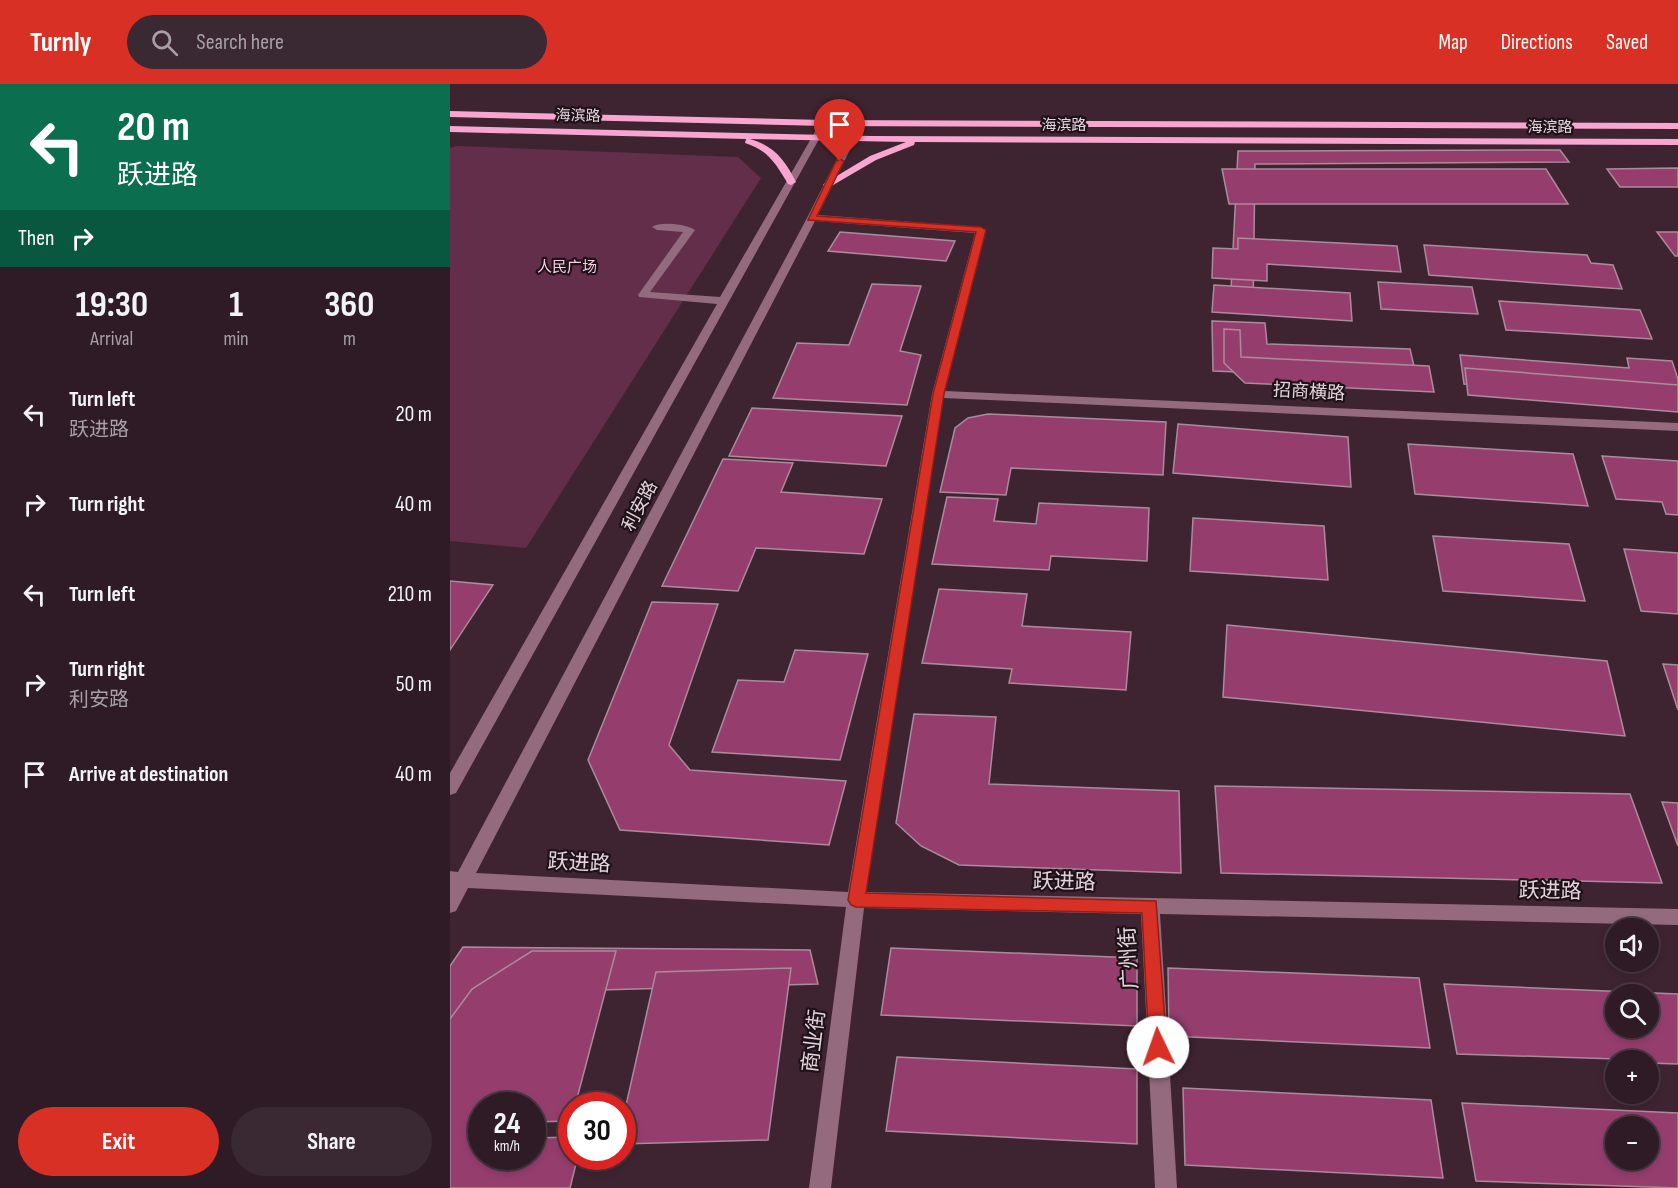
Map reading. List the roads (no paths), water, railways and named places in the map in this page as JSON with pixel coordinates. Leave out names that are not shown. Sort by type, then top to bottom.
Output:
[{"type":"main road","name":"海滨路","points":[[450,114],[824,123],[1678,126]]},
{"type":"main road","name":"海滨路","points":[[450,129],[923,140],[1678,142]]},
{"type":"main road","points":[[721,134],[762,144],[777,155],[791,182]]},
{"type":"main road","points":[[828,185],[873,158],[923,140]]},
{"type":"street","name":"利安路","points":[[450,788],[824,123]]},
{"type":"street","name":"利安路","points":[[450,905],[457,879],[812,218],[859,123]]},
{"type":"street","name":"商业街","points":[[812,218],[981,230],[939,394],[856,900],[820,1188]]},
{"type":"street","points":[[657,227],[690,230],[643,295],[725,301]]},
{"type":"street","name":"招商横路","points":[[939,394],[1678,427]]},
{"type":"street","name":"跃进路","points":[[457,879],[856,900],[1678,916]]},
{"type":"street","name":"广州街","points":[[1150,906],[1166,1188]]},
{"type":"park label","name":"人民广场","points":[[567,267]]}]
